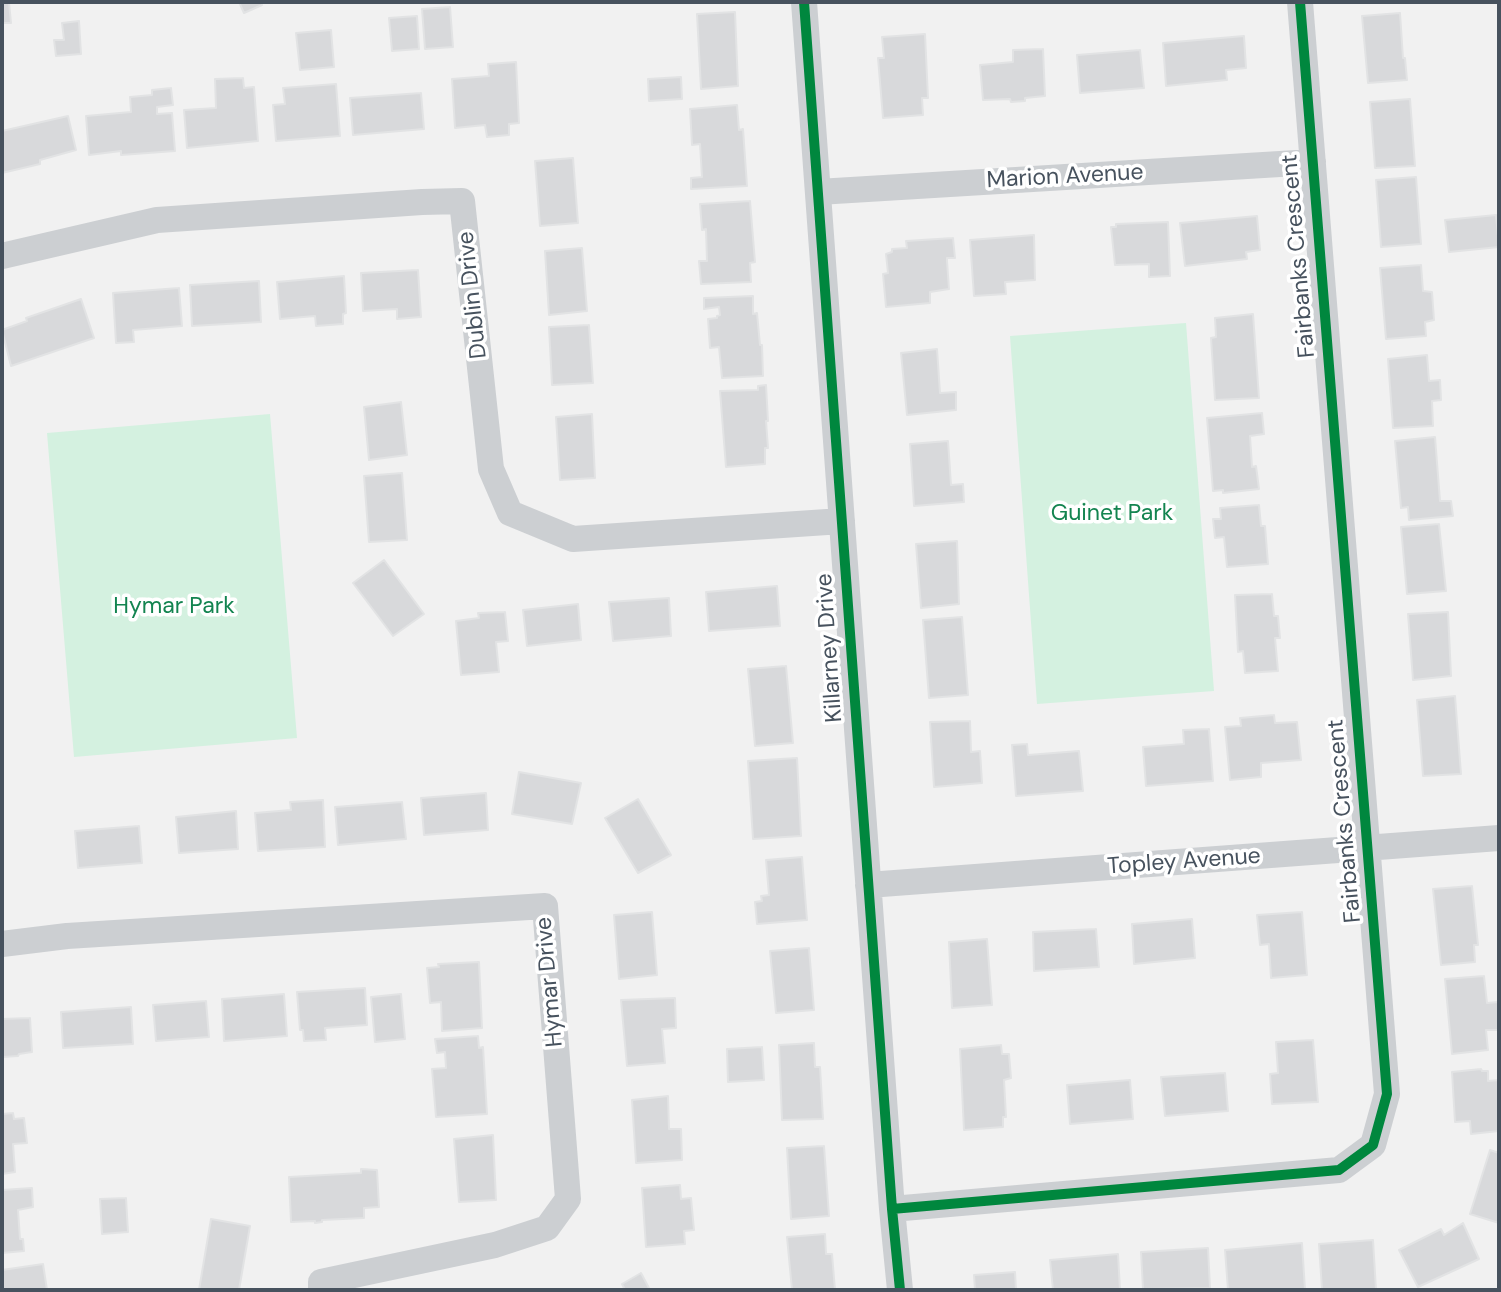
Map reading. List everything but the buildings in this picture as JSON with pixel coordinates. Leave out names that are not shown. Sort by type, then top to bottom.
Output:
[{"type":"street","name":"Killarney Drive","points":[[804,2],[900,1290]]},
{"type":"street","name":"Fairbanks Crescent","points":[[892,1209],[1339,1170],[1373,1145],[1387,1094],[1300,2]]},
{"type":"street","name":"Marion Avenue","points":[[818,192],[1313,162]]},
{"type":"street","name":"Dublin Drive","points":[[2,256],[157,220],[462,201],[491,469],[510,513],[573,539],[842,521]]},
{"type":"street","name":"Topley Avenue","points":[[868,885],[1499,838]]},
{"type":"street","name":"Hymar Drive","points":[[2,944],[67,936],[545,906],[568,1199],[547,1228],[495,1245],[321,1282],[321,1290]]},
{"type":"green space","name":"Guinet Park","points":[[1186,323],[1214,691],[1037,704],[1010,336]]},
{"type":"green space","name":"Hymar Park","points":[[270,414],[297,738],[74,757],[47,433]]},
{"type":"cycle path","points":[[804,2],[900,1290]]},
{"type":"cycle path","points":[[892,1209],[1339,1170],[1373,1145],[1387,1094],[1300,2]]}]
